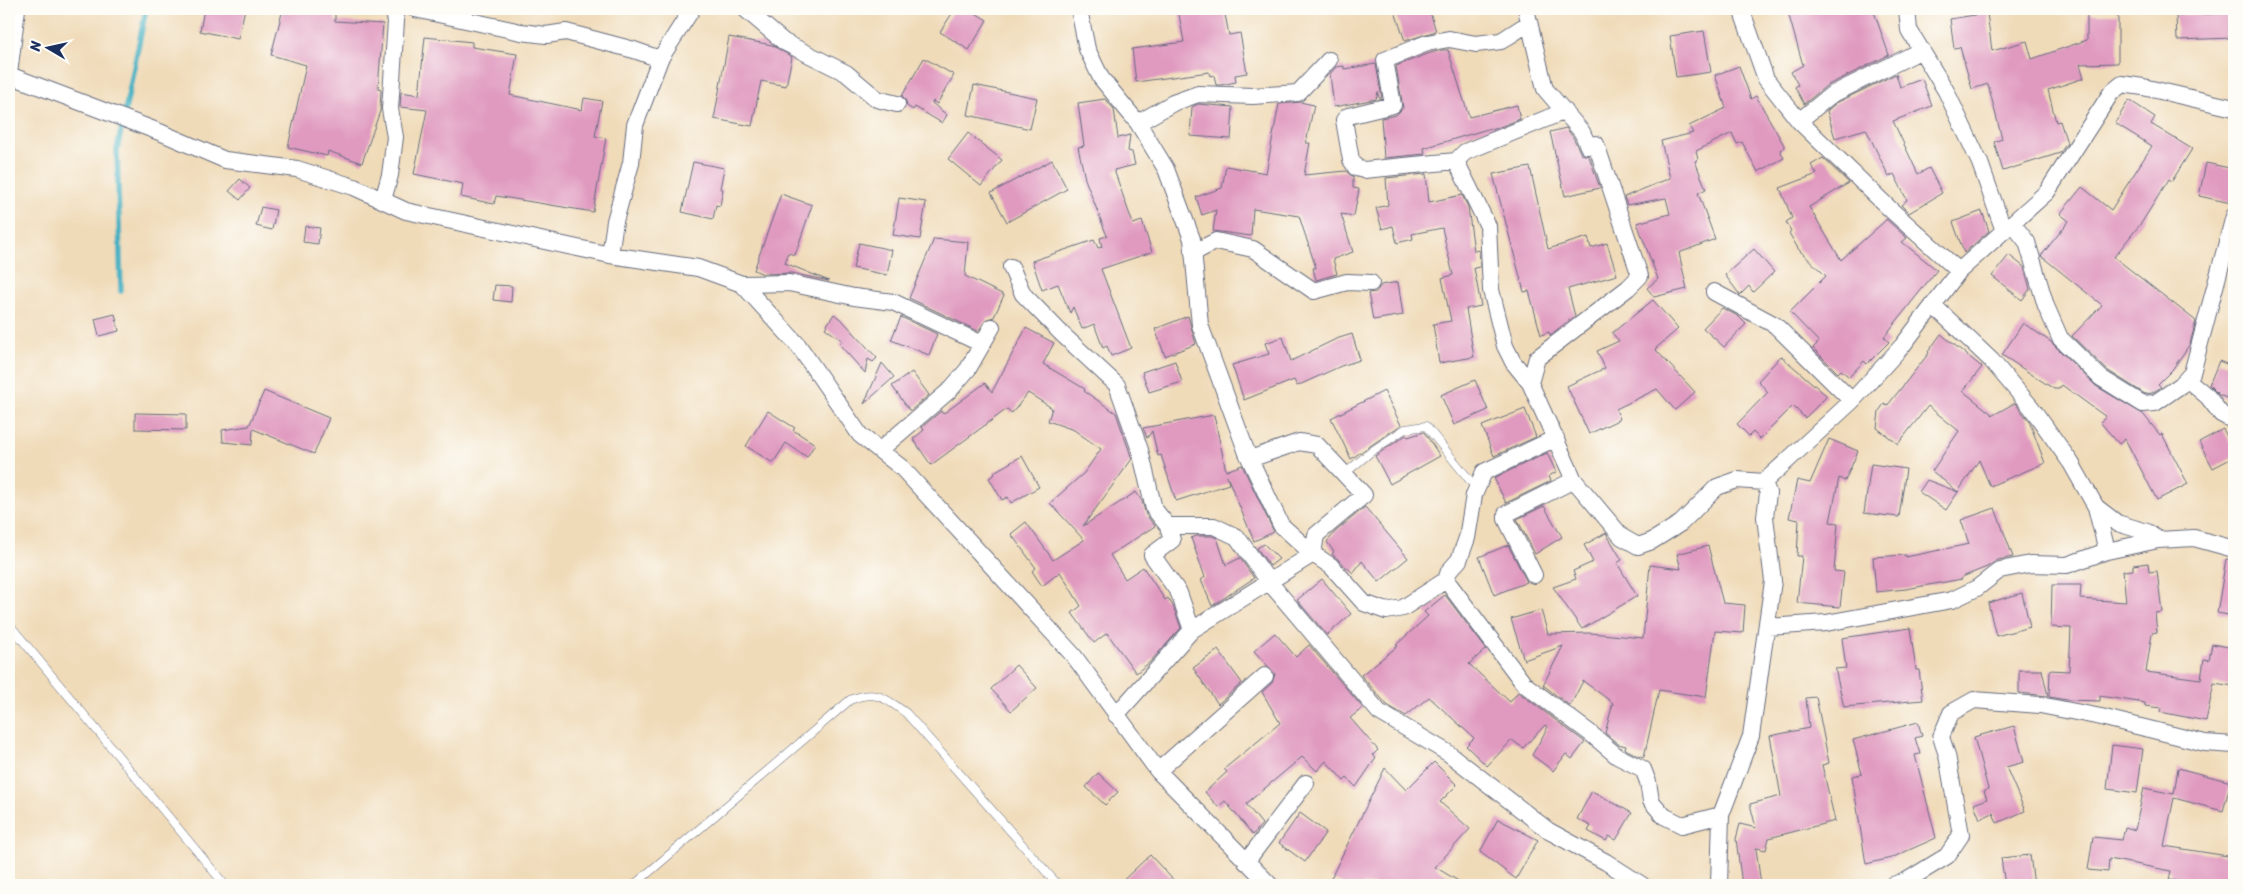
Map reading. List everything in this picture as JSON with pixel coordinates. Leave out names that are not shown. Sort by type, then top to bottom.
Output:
[{"type":"street","points":[[16,9],[9,75],[162,132],[225,160],[296,169],[354,187],[406,211],[610,255],[698,268],[742,284],[789,283],[854,297],[894,302],[982,344]]},
{"type":"street","points":[[383,200],[390,175],[396,137],[390,109],[396,21],[393,9]]},
{"type":"street","points":[[414,9],[521,32],[546,35],[566,32],[660,59]]},
{"type":"street","points":[[610,255],[615,221],[631,162],[635,125],[660,59],[692,9]]},
{"type":"street","points":[[745,9],[784,42],[846,73],[877,99],[897,104]]},
{"type":"street","points":[[1079,9],[1088,49],[1101,78],[1138,123],[1166,169],[1192,239],[1200,325],[1250,459],[1281,525],[1313,554],[1331,566],[1364,602],[1386,611],[1403,608],[1446,580],[1449,570],[1459,560],[1467,538],[1477,488],[1484,472],[1556,438]]},
{"type":"street","points":[[1741,9],[1766,80],[1799,121],[1891,210],[1958,270]]},
{"type":"street","points":[[1907,9],[1909,30],[1946,91],[2008,227],[2027,242],[2046,306],[2060,338],[2101,378],[2143,404],[2155,403],[2188,380],[2192,373],[2234,216]]},
{"type":"street","points":[[1530,383],[1537,358],[1628,288],[1640,276],[1596,144],[1588,146],[1582,132],[1565,111],[1545,89],[1528,16],[1501,41],[1476,44],[1449,39],[1427,44],[1385,60],[1393,105],[1348,116],[1344,120],[1351,160],[1356,168],[1364,170],[1456,161],[1465,152],[1565,111]]},
{"type":"street","points":[[1799,121],[1831,95],[1922,50]]},
{"type":"street","points":[[1138,123],[1173,103],[1198,94],[1253,96],[1298,93],[1329,60]]},
{"type":"street","points":[[1456,161],[1488,226],[1491,290],[1505,346],[1513,362],[1530,383],[1574,480],[1622,536],[1638,546],[1652,541],[1681,523],[1717,487],[1737,480],[1764,482],[1852,400],[1903,345],[1958,270],[2047,192],[2110,93],[2122,84],[2234,108]]},
{"type":"street","points":[[1193,253],[1216,241],[1253,248],[1314,291],[1347,282],[1371,283]]},
{"type":"street","points":[[1011,267],[1023,294],[1062,334],[1117,385],[1140,450],[1154,509],[1168,526],[1172,540],[1152,555],[1179,593],[1192,630]]},
{"type":"street","points":[[742,284],[798,345],[860,435],[902,468],[1074,656],[1158,771],[1270,885]]},
{"type":"street","points":[[1714,292],[1775,325],[1852,400]]},
{"type":"street","points":[[1933,305],[1991,360],[2031,407],[2071,463],[2096,507],[2106,551]]},
{"type":"street","points":[[880,450],[950,390],[968,368],[992,328]]},
{"type":"street","points":[[2188,380],[2208,397],[2221,414],[2234,421]]},
{"type":"street","points":[[1116,715],[1192,630],[1270,583],[1313,554],[1316,535],[1364,495],[1343,475],[1317,445],[1299,442],[1250,459]]},
{"type":"street","points":[[1534,575],[1506,519],[1506,514],[1574,480]]},
{"type":"street","points":[[1718,885],[1721,815],[1751,736],[1773,581],[1765,517],[1768,494],[1764,482]]},
{"type":"street","points":[[2096,507],[2117,523],[2147,532],[2158,540]]},
{"type":"street","points":[[1168,526],[1214,526],[1237,537],[1270,583],[1379,712],[1448,753],[1549,831],[1606,862],[1642,885]]},
{"type":"street","points":[[1767,627],[1826,623],[1952,600],[1977,588],[2000,570],[2030,564],[2067,565],[2106,551],[2158,540],[2216,536],[2234,538]]},
{"type":"street","points":[[2194,538],[2234,549]]},
{"type":"street","points":[[1446,580],[1524,684],[1590,733],[1616,756],[1642,769],[1648,782],[1651,801],[1664,816],[1682,825],[1721,815]]},
{"type":"street","points":[[1158,771],[1265,676]]},
{"type":"street","points":[[1893,885],[1906,881],[1947,856],[1961,835],[1947,755],[1941,737],[1952,713],[1974,700],[2040,705],[2205,743],[2234,745]]},
{"type":"street","points":[[1246,862],[1306,783]]},
{"type":"lane","points":[[1343,475],[1372,451],[1405,429],[1426,426],[1477,488]]},
{"type":"lane","points":[[9,624],[225,885]]},
{"type":"lane","points":[[634,885],[850,700],[865,694],[884,697],[906,713],[1058,885]]},
{"type":"building","points":[[204,9],[245,9],[238,39],[200,31]]},
{"type":"building","points":[[283,9],[335,13],[335,21],[383,24],[378,89],[381,90],[380,111],[362,163],[328,151],[327,156],[288,147],[306,65],[271,55]]},
{"type":"building","points":[[955,9],[969,9],[987,20],[969,50],[940,32]]},
{"type":"building","points":[[1178,9],[1224,9],[1229,35],[1240,33],[1247,73],[1235,75],[1236,82],[1221,85],[1216,85],[1214,75],[1210,76],[1209,72],[1136,82],[1132,49],[1184,42]]},
{"type":"building","points":[[1394,9],[1429,9],[1436,31],[1405,41]]},
{"type":"building","points":[[1787,9],[1873,9],[1889,55],[1826,86],[1804,104],[1795,87],[1798,85],[1791,72],[1803,65]]},
{"type":"building","points":[[1987,13],[1992,51],[2027,41],[2032,59],[2087,40],[2087,14],[2118,14],[2118,63],[2080,64],[2084,78],[2048,90],[2056,122],[2060,121],[2067,143],[2060,153],[2003,171],[1994,142],[2002,139],[1988,84],[1972,89],[1960,47],[1954,48],[1950,19]]},
{"type":"building","points":[[2234,13],[2234,38],[2177,40],[2176,15]]},
{"type":"building","points":[[1704,31],[1711,72],[1676,77],[1670,36]]},
{"type":"building","points":[[425,37],[472,42],[472,47],[517,54],[510,95],[582,110],[584,98],[602,101],[595,136],[606,138],[593,212],[496,196],[494,204],[461,197],[463,184],[414,174],[427,110],[400,107],[401,92],[419,95]]},
{"type":"building","points":[[729,37],[772,45],[792,57],[786,86],[761,81],[752,126],[714,119]]},
{"type":"building","points":[[1442,50],[1448,50],[1469,117],[1517,105],[1520,119],[1492,130],[1491,128],[1424,148],[1425,154],[1384,158],[1381,118],[1396,115],[1403,108],[1396,66]]},
{"type":"building","points":[[924,58],[954,75],[937,104],[933,101],[932,103],[947,115],[942,123],[915,107],[913,110],[907,106],[902,96]]},
{"type":"building","points":[[1376,64],[1382,98],[1379,98],[1378,92],[1376,99],[1334,107],[1330,74],[1336,67],[1344,66],[1344,69]]},
{"type":"building","points":[[1739,66],[1751,99],[1756,96],[1785,147],[1780,150],[1784,158],[1758,172],[1742,142],[1737,144],[1732,133],[1696,151],[1698,160],[1695,161],[1706,189],[1698,193],[1715,239],[1679,253],[1687,289],[1654,297],[1647,288],[1658,279],[1637,223],[1670,214],[1666,198],[1627,205],[1624,197],[1670,178],[1661,141],[1693,133],[1689,126],[1726,108],[1715,75]]},
{"type":"building","points":[[1896,74],[1900,87],[1922,79],[1932,106],[1893,121],[1918,174],[1929,168],[1942,193],[1909,213],[1901,205],[1907,200],[1894,174],[1889,177],[1866,129],[1835,138],[1827,111],[1836,103]]},
{"type":"building","points":[[974,85],[1037,98],[1030,129],[968,115]]},
{"type":"building","points":[[1105,99],[1114,109],[1118,138],[1130,135],[1128,151],[1132,152],[1135,165],[1114,170],[1133,224],[1142,221],[1152,252],[1101,269],[1131,348],[1111,356],[1107,346],[1103,348],[1094,324],[1082,329],[1073,307],[1070,313],[1058,284],[1042,290],[1032,261],[1094,240],[1098,248],[1102,247],[1100,238],[1107,236],[1085,179],[1078,147],[1084,146],[1078,103]]},
{"type":"building","points":[[2129,100],[2155,117],[2151,124],[2192,149],[2172,181],[2169,179],[2142,222],[2114,257],[2196,321],[2190,344],[2172,370],[2158,384],[2161,387],[2152,393],[2145,394],[2107,370],[2072,336],[2102,305],[2041,256],[2069,221],[2060,214],[2082,187],[2111,210],[2152,146],[2115,123]]},
{"type":"building","points":[[1300,102],[1314,105],[1306,143],[1310,143],[1304,175],[1346,171],[1353,177],[1353,188],[1359,189],[1354,216],[1341,214],[1353,252],[1333,259],[1337,274],[1316,280],[1313,268],[1316,268],[1299,216],[1253,209],[1251,236],[1213,231],[1216,210],[1202,215],[1196,197],[1222,188],[1226,166],[1266,173],[1279,104]]},
{"type":"building","points":[[1198,104],[1233,107],[1231,139],[1190,136],[1192,107]]},
{"type":"building","points":[[1566,128],[1573,137],[1581,154],[1589,156],[1600,188],[1565,196],[1550,132]]},
{"type":"building","points":[[968,133],[1002,160],[981,186],[948,159]]},
{"type":"building","points":[[1823,158],[1849,183],[1809,207],[1841,260],[1886,219],[1907,238],[1902,242],[1937,270],[1884,337],[1889,342],[1867,364],[1864,361],[1849,377],[1841,370],[1838,373],[1813,348],[1819,342],[1790,312],[1826,276],[1799,250],[1789,233],[1791,231],[1786,222],[1792,218],[1780,188],[1817,174],[1811,165]]},
{"type":"building","points":[[1052,160],[1067,189],[1007,222],[991,193]]},
{"type":"building","points":[[693,162],[724,168],[720,189],[723,189],[720,206],[716,205],[713,219],[682,212]]},
{"type":"building","points":[[2206,163],[2234,169],[2231,203],[2199,196]]},
{"type":"building","points":[[1530,167],[1548,249],[1588,237],[1591,248],[1607,243],[1617,275],[1568,289],[1575,316],[1550,335],[1549,332],[1541,335],[1529,291],[1524,292],[1493,174]]},
{"type":"building","points":[[1426,174],[1429,202],[1462,195],[1468,207],[1474,251],[1479,250],[1480,267],[1474,268],[1481,306],[1466,309],[1474,357],[1439,363],[1433,324],[1451,321],[1442,278],[1453,275],[1442,228],[1412,234],[1413,239],[1397,243],[1393,226],[1382,229],[1376,208],[1388,205],[1386,178]]},
{"type":"building","points":[[240,179],[250,188],[240,200],[229,191]]},
{"type":"building","points":[[781,194],[812,205],[795,255],[788,253],[785,263],[829,281],[791,273],[763,274],[754,270]]},
{"type":"building","points":[[899,198],[926,202],[920,239],[893,235]]},
{"type":"building","points":[[261,207],[276,210],[272,230],[256,226]]},
{"type":"building","points":[[1982,211],[1989,231],[1964,253],[1953,222]]},
{"type":"building","points":[[305,226],[320,228],[318,244],[303,242]]},
{"type":"building","points":[[934,239],[968,242],[965,276],[1004,295],[994,317],[987,319],[978,331],[909,298]]},
{"type":"building","points":[[859,243],[892,250],[887,275],[853,268]]},
{"type":"building","points":[[1754,249],[1774,272],[1753,292],[1749,286],[1740,295],[1725,275]]},
{"type":"building","points":[[2009,255],[2024,267],[2030,289],[2022,300],[1992,276]]},
{"type":"building","points":[[1398,282],[1403,315],[1373,320],[1368,293],[1376,292],[1381,285]]},
{"type":"building","points":[[495,285],[512,286],[511,302],[493,300]]},
{"type":"building","points":[[1653,300],[1678,329],[1655,349],[1695,392],[1675,410],[1657,389],[1616,409],[1620,419],[1589,434],[1567,386],[1605,368],[1597,351],[1619,341],[1612,333]]},
{"type":"building","points":[[1722,308],[1738,316],[1746,324],[1724,347],[1703,328]]},
{"type":"building","points":[[115,314],[119,331],[99,336],[95,319]]},
{"type":"building","points":[[834,314],[844,322],[877,358],[873,362],[868,359],[865,373],[839,344],[843,341],[825,328]]},
{"type":"building","points":[[1188,316],[1196,344],[1165,356],[1155,329]]},
{"type":"building","points":[[901,317],[937,334],[929,355],[891,340]]},
{"type":"building","points":[[2023,323],[2051,342],[2096,386],[2143,414],[2160,435],[2162,434],[2188,484],[2157,500],[2125,439],[2119,444],[2100,422],[2106,417],[2062,385],[2059,389],[2054,389],[2002,355]]},
{"type":"building","points":[[1026,328],[1054,343],[1043,364],[1085,389],[1084,391],[1116,413],[1132,459],[1083,526],[1136,492],[1142,501],[1146,515],[1155,526],[1110,555],[1125,579],[1143,567],[1165,600],[1168,598],[1173,606],[1181,628],[1150,662],[1136,673],[1107,633],[1094,643],[1072,613],[1081,606],[1060,572],[1042,586],[1032,571],[1036,568],[1011,534],[1026,522],[1053,560],[1084,540],[1050,503],[1084,473],[1101,449],[1074,430],[1048,421],[1052,408],[1028,393],[1012,413],[1007,409],[931,465],[913,439],[924,430],[922,427],[941,411],[943,414],[985,383],[992,392]]},
{"type":"building","points":[[1352,334],[1360,360],[1341,366],[1297,386],[1294,380],[1244,400],[1232,365],[1269,354],[1265,343],[1283,337],[1291,361],[1336,339]]},
{"type":"building","points":[[1941,334],[1982,367],[1963,391],[1993,415],[2015,403],[2029,421],[2045,463],[1990,486],[1979,460],[1958,492],[1932,471],[1959,431],[1928,406],[1898,444],[1877,428],[1879,411],[1884,404],[1887,406],[1929,353]]},
{"type":"building","points":[[1781,356],[1827,396],[1805,418],[1793,406],[1760,439],[1753,432],[1749,436],[1737,424],[1768,392],[1758,381]]},
{"type":"building","points":[[1175,361],[1182,382],[1149,392],[1142,372]]},
{"type":"building","points":[[2219,361],[2234,367],[2234,401],[2219,395],[2209,385]]},
{"type":"building","points":[[882,363],[894,377],[864,404]]},
{"type":"building","points":[[912,372],[929,395],[910,411],[892,386]]},
{"type":"building","points":[[1475,380],[1488,410],[1454,425],[1441,395]]},
{"type":"building","points":[[264,391],[329,418],[314,454],[253,429],[252,445],[223,442],[222,430],[249,426]]},
{"type":"building","points":[[1384,391],[1401,425],[1351,459],[1331,418]]},
{"type":"building","points":[[1525,409],[1536,437],[1494,456],[1482,426]]},
{"type":"building","points":[[768,411],[795,428],[793,430],[815,444],[807,457],[786,443],[773,463],[746,446]]},
{"type":"building","points":[[135,413],[186,414],[186,430],[135,429]]},
{"type":"building","points":[[1214,415],[1226,471],[1242,465],[1274,532],[1254,541],[1227,476],[1229,484],[1176,501],[1161,455],[1158,456],[1152,431],[1147,438],[1143,428]]},
{"type":"building","points":[[2223,429],[2234,449],[2234,457],[2213,468],[2199,442]]},
{"type":"building","points":[[1424,432],[1440,456],[1390,484],[1375,456],[1406,435],[1408,437]]},
{"type":"building","points":[[1829,439],[1858,451],[1845,481],[1839,478],[1830,522],[1838,523],[1834,571],[1844,572],[1840,607],[1797,603],[1802,556],[1797,556],[1799,520],[1789,518],[1797,480],[1810,483]]},
{"type":"building","points":[[1547,453],[1556,472],[1549,476],[1551,481],[1506,503],[1494,478]]},
{"type":"building","points":[[1022,456],[1039,487],[1011,503],[1008,497],[1002,500],[989,478],[995,474],[994,472]]},
{"type":"building","points":[[1871,464],[1906,469],[1899,517],[1864,513]]},
{"type":"building","points":[[1927,480],[1958,492],[1946,510],[1919,492]]},
{"type":"building","points":[[1544,506],[1562,537],[1535,554],[1517,519]]},
{"type":"building","points":[[1365,507],[1408,558],[1379,582],[1362,561],[1353,573],[1332,554],[1334,552],[1327,542],[1335,532]]},
{"type":"building","points":[[1995,508],[2013,557],[1998,560],[1987,567],[1962,577],[1962,579],[1906,589],[1876,592],[1873,557],[1906,555],[1906,557],[1969,544],[1961,520]]},
{"type":"building","points":[[1606,533],[1622,560],[1617,563],[1637,596],[1582,629],[1553,587],[1576,579],[1573,571],[1593,562],[1584,545]]},
{"type":"building","points":[[1197,536],[1217,538],[1226,565],[1240,558],[1254,578],[1212,606],[1201,580],[1205,577],[1191,538]]},
{"type":"building","points":[[1264,544],[1279,559],[1270,566],[1257,548]]},
{"type":"building","points":[[1508,545],[1527,582],[1494,595],[1479,557]]},
{"type":"building","points":[[1708,546],[1723,603],[1745,605],[1743,633],[1715,631],[1706,697],[1659,690],[1644,757],[1637,755],[1625,749],[1626,746],[1618,744],[1605,733],[1613,703],[1583,681],[1570,706],[1543,685],[1563,646],[1524,660],[1511,619],[1541,610],[1548,634],[1591,633],[1643,638],[1650,565],[1681,569],[1677,554]]},
{"type":"building","points":[[2226,559],[2234,560],[2234,616],[2217,613]]},
{"type":"building","points":[[2148,563],[2149,572],[2157,571],[2162,612],[2155,613],[2157,632],[2152,633],[2146,672],[2201,679],[2204,659],[2209,660],[2212,644],[2234,648],[2234,686],[2214,683],[2206,721],[2160,712],[2161,708],[2145,706],[2145,703],[2100,696],[2100,701],[2067,700],[2049,697],[2050,670],[2069,671],[2071,628],[2051,627],[2052,585],[2081,585],[2080,599],[2126,602],[2123,571],[2133,570],[2133,565]]},
{"type":"building","points":[[1322,579],[1351,614],[1327,635],[1297,600]]},
{"type":"building","points":[[2022,593],[2030,627],[1996,636],[1988,603]]},
{"type":"building","points":[[1445,595],[1486,649],[1469,664],[1510,702],[1518,692],[1585,742],[1572,759],[1566,754],[1553,771],[1532,755],[1548,727],[1545,725],[1523,748],[1512,740],[1487,766],[1466,746],[1474,738],[1429,697],[1406,716],[1387,705],[1361,675],[1398,646],[1396,645],[1428,616],[1424,612]]},
{"type":"building","points":[[1910,628],[1916,670],[1919,670],[1923,700],[1844,707],[1835,669],[1846,668],[1842,638]]},
{"type":"building","points":[[1275,633],[1296,657],[1309,645],[1363,708],[1350,718],[1378,750],[1373,755],[1376,758],[1356,787],[1347,778],[1344,781],[1326,761],[1317,771],[1302,757],[1246,804],[1262,824],[1253,835],[1225,801],[1218,807],[1205,792],[1227,772],[1224,769],[1280,723],[1262,692],[1272,683],[1275,674],[1254,651]]},
{"type":"building","points":[[1218,650],[1242,683],[1218,704],[1193,668]]},
{"type":"building","points":[[1016,665],[1037,688],[1011,711],[991,689]]},
{"type":"building","points":[[2019,670],[2042,670],[2048,696],[2019,693]]},
{"type":"building","points":[[1816,697],[1829,763],[1822,765],[1835,821],[1769,838],[1766,850],[1756,848],[1761,885],[1742,885],[1736,839],[1740,824],[1756,828],[1750,804],[1781,796],[1770,736],[1809,728],[1806,698]]},
{"type":"building","points":[[1918,722],[1922,736],[1915,738],[1920,754],[1915,755],[1936,838],[1891,858],[1866,864],[1852,776],[1862,774],[1853,740]]},
{"type":"building","points":[[2014,726],[2024,762],[2006,767],[2025,811],[1997,823],[1993,813],[1980,819],[1974,804],[1987,799],[1984,791],[1988,789],[1974,737]]},
{"type":"building","points":[[2112,745],[2143,749],[2137,793],[2107,789]]},
{"type":"building","points":[[1434,762],[1457,785],[1440,802],[1470,829],[1435,867],[1465,885],[1346,885],[1331,878],[1385,768],[1406,790]]},
{"type":"building","points":[[2178,768],[2231,782],[2223,811],[2174,798],[2164,846],[2234,857],[2234,885],[2206,885],[2169,880],[2171,871],[2109,859],[2108,872],[2088,870],[2093,837],[2122,840],[2125,827],[2135,830],[2144,788],[2174,794]]},
{"type":"building","points":[[1098,773],[1118,792],[1105,805],[1086,787]]},
{"type":"building","points":[[1592,791],[1632,813],[1616,840],[1609,836],[1606,841],[1588,831],[1591,826],[1577,819]]},
{"type":"building","points":[[1300,813],[1326,832],[1305,862],[1279,843]]},
{"type":"building","points":[[1498,819],[1538,840],[1516,879],[1480,852]]},
{"type":"building","points":[[1150,855],[1178,885],[1118,885]]},
{"type":"building","points":[[2030,855],[2034,885],[2005,885],[2001,858]]},
{"type":"waterway","points":[[121,291],[117,150],[146,9]]}]
